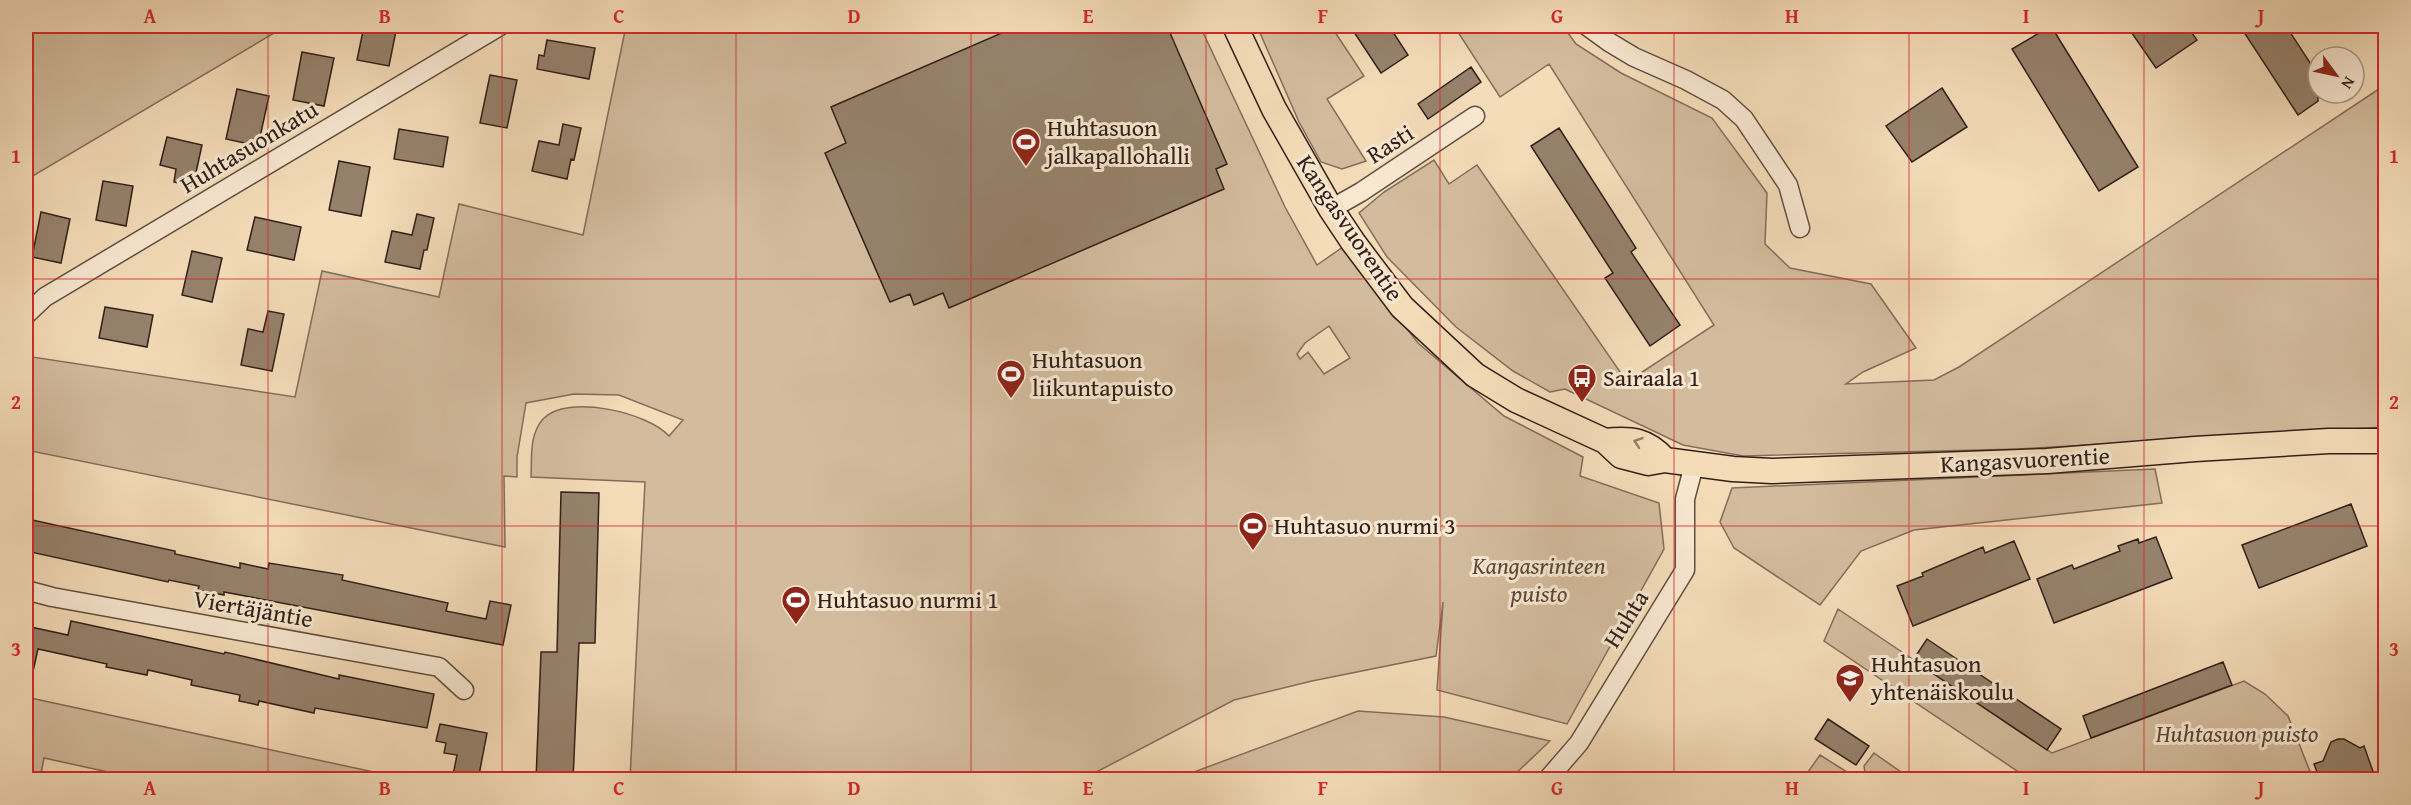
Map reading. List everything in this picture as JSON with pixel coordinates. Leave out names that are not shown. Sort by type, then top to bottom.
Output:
[{"type":"main road","name":"Kangasvuorentie","points":[[1235,26],[1274,108],[1331,209],[1376,276],[1402,307],[1475,375],[1516,400],[1605,441],[1621,456],[1648,463],[1665,460],[1694,465],[1772,471],[2047,461],[2329,441],[2385,441]]},
{"type":"street","name":"Huhtasuonkatu","points":[[26,315],[55,291],[500,26]]},
{"type":"street","points":[[1587,26],[1625,52],[1723,100],[1744,119],[1788,185],[1800,228]]},
{"type":"street","name":"Rasti","points":[[1331,209],[1475,116]]},
{"type":"street","name":"Huhta","points":[[1546,780],[1579,743],[1685,570],[1685,499],[1694,465]]},
{"type":"street","name":"Viertäjäntie","points":[[26,590],[52,597],[439,667],[464,690]]},
{"type":"green space","points":[[26,26],[286,26],[26,180]]},
{"type":"green space","name":"Huhtasuon liikuntapuisto","points":[[626,26],[1200,26],[1285,207],[1317,265],[1343,247],[1418,343],[1504,416],[1583,457],[1580,476],[1659,503],[1664,549],[1567,724],[1437,690],[1443,602],[1436,656],[1312,681],[1234,700],[1083,779],[630,779],[645,482],[531,477],[532,446],[535,432],[543,419],[554,411],[570,407],[608,409],[627,414],[644,420],[669,436],[683,420],[619,395],[574,394],[526,403],[517,457],[517,477],[504,476],[505,547],[26,450],[26,356],[295,397],[322,271],[439,297],[459,204],[583,235]],"holes":[[[1329,326],[1350,358],[1324,374],[1308,352],[1300,359],[1297,354],[1305,343]]]},
{"type":"green space","points":[[1257,26],[1331,26],[1364,76],[1327,99],[1366,161],[1342,169],[1321,162],[1299,122]]},
{"type":"green space","points":[[1454,26],[1563,26],[1576,44],[1621,73],[1712,118],[1767,193],[1765,244],[1790,268],[1871,284],[1916,348],[1863,372],[1846,384],[1934,380],[1959,367],[2355,105],[2366,105],[2366,98],[2385,85],[2385,427],[2019,449],[1743,456],[1683,445],[1565,389],[1550,392],[1513,371],[1456,327],[1387,257],[1359,213],[1384,192],[1434,160],[1449,184],[1477,165],[1627,382],[1714,325],[1549,64],[1500,97]]},
{"type":"green space","points":[[2155,469],[2162,503],[1914,530],[1861,551],[1820,605],[1734,548],[1720,522],[1732,488]]},
{"type":"green space","name":"Huhtasuon puisto","points":[[1838,609],[2052,753],[2244,681],[2265,694],[2288,716],[2313,779],[2029,779],[1824,641]]},
{"type":"green space","points":[[26,697],[406,779],[140,779],[44,758],[40,779],[26,779]]},
{"type":"green space","points":[[1358,711],[1444,717],[1550,741],[1510,779],[1195,779],[1194,772]]},
{"type":"green space","points":[[1874,753],[1911,779],[1866,779],[1864,766]]},
{"type":"green space","points":[[1820,755],[1847,772],[1842,779],[1803,779]]},
{"type":"building","points":[[364,26],[397,26],[389,66],[357,60]]},
{"type":"building","name":"Huhtasuon jalkapallohalli","points":[[1018,26],[1167,26],[1227,164],[1216,169],[1224,189],[949,308],[943,293],[914,305],[910,294],[890,302],[825,153],[846,143],[831,107]]},
{"type":"building","points":[[1350,26],[1389,26],[1408,55],[1381,73]]},
{"type":"building","points":[[2051,26],[2138,167],[2099,191],[2012,49]]},
{"type":"building","points":[[2127,26],[2187,26],[2197,40],[2156,68]]},
{"type":"building","points":[[2240,26],[2286,26],[2306,57],[2306,105],[2312,105],[2298,115]]},
{"type":"building","points":[[547,40],[595,48],[589,79],[537,69],[539,55],[544,56]]},
{"type":"building","points":[[302,52],[334,58],[324,106],[293,100]]},
{"type":"building","points":[[1471,67],[1481,82],[1428,119],[1418,104]]},
{"type":"building","points":[[490,75],[517,80],[507,128],[480,123]]},
{"type":"building","points":[[1942,88],[1967,127],[1912,162],[1886,126]]},
{"type":"building","points":[[237,89],[269,96],[258,146],[226,139]]},
{"type":"building","points":[[563,124],[581,128],[567,179],[532,171],[539,141],[559,145]]},
{"type":"building","points":[[1559,128],[1636,248],[1631,252],[1680,325],[1650,346],[1605,278],[1613,273],[1531,146]]},
{"type":"building","points":[[399,129],[448,137],[443,167],[394,159]]},
{"type":"building","points":[[167,137],[202,145],[193,186],[174,182],[176,169],[160,165]]},
{"type":"building","points":[[339,161],[370,167],[361,216],[329,210]]},
{"type":"building","points":[[103,181],[133,186],[126,226],[96,220]]},
{"type":"building","points":[[41,212],[70,219],[61,263],[32,257]]},
{"type":"building","points":[[417,214],[434,218],[420,269],[385,262],[392,231],[412,235]]},
{"type":"building","points":[[255,217],[301,227],[294,260],[247,250]]},
{"type":"building","points":[[192,251],[222,258],[212,302],[182,295]]},
{"type":"building","points":[[105,307],[153,315],[147,347],[99,338]]},
{"type":"building","points":[[268,311],[284,314],[272,371],[241,365],[248,329],[263,332]]},
{"type":"building","points":[[561,492],[599,493],[595,643],[579,643],[573,780],[536,780],[541,652],[557,652]]},
{"type":"building","points":[[2351,504],[2367,546],[2259,588],[2242,545]]},
{"type":"building","points":[[32,520],[175,551],[175,554],[240,568],[240,563],[268,569],[269,563],[343,575],[342,580],[448,603],[446,611],[486,619],[490,601],[511,605],[503,645],[224,592],[224,595],[198,590],[199,586],[169,580],[168,582],[26,551]]},
{"type":"building","points":[[2156,537],[2172,578],[2054,623],[2037,579],[2072,565],[2074,569],[2120,551],[2118,546],[2138,539],[2139,543]]},
{"type":"building","points":[[2014,541],[2030,579],[1913,626],[1897,586],[1983,547],[1985,553]]},
{"type":"building","points":[[71,621],[224,654],[225,652],[339,679],[339,675],[434,694],[427,728],[315,708],[314,713],[259,701],[258,705],[239,701],[240,695],[191,685],[192,680],[148,670],[147,675],[106,667],[107,664],[38,649],[32,676],[26,676],[26,626],[68,635]]},
{"type":"building","points":[[1927,639],[2061,729],[2047,750],[1913,660]]},
{"type":"building","points":[[2223,662],[2232,685],[2091,738],[2083,716]]},
{"type":"building","points":[[1828,719],[1869,746],[1856,765],[1815,739]]},
{"type":"building","points":[[440,724],[487,733],[478,780],[452,780],[457,755],[444,753],[446,743],[436,741]]},
{"type":"building","points":[[2344,739],[2360,748],[2364,746],[2376,780],[2320,780],[2314,764],[2323,761],[2331,742]]},
{"type":"place","name":"Huhtasuon jalkapallohalli","points":[[1026,168]]},
{"type":"place","name":"Huhtasuon liikuntapuisto","points":[[1011,400]]},
{"type":"place","name":"Sairaala 1","points":[[1582,404]]},
{"type":"place","name":"Huhtasuo nurmi 3","points":[[1253,552]]},
{"type":"place","name":"Huhtasuo nurmi 1","points":[[796,626]]},
{"type":"place","name":"Huhtasuon yhtenäiskoulu","points":[[1850,704]]},
{"type":"park label","name":"Kangasrinteen puisto","points":[[1539,580]]}]
